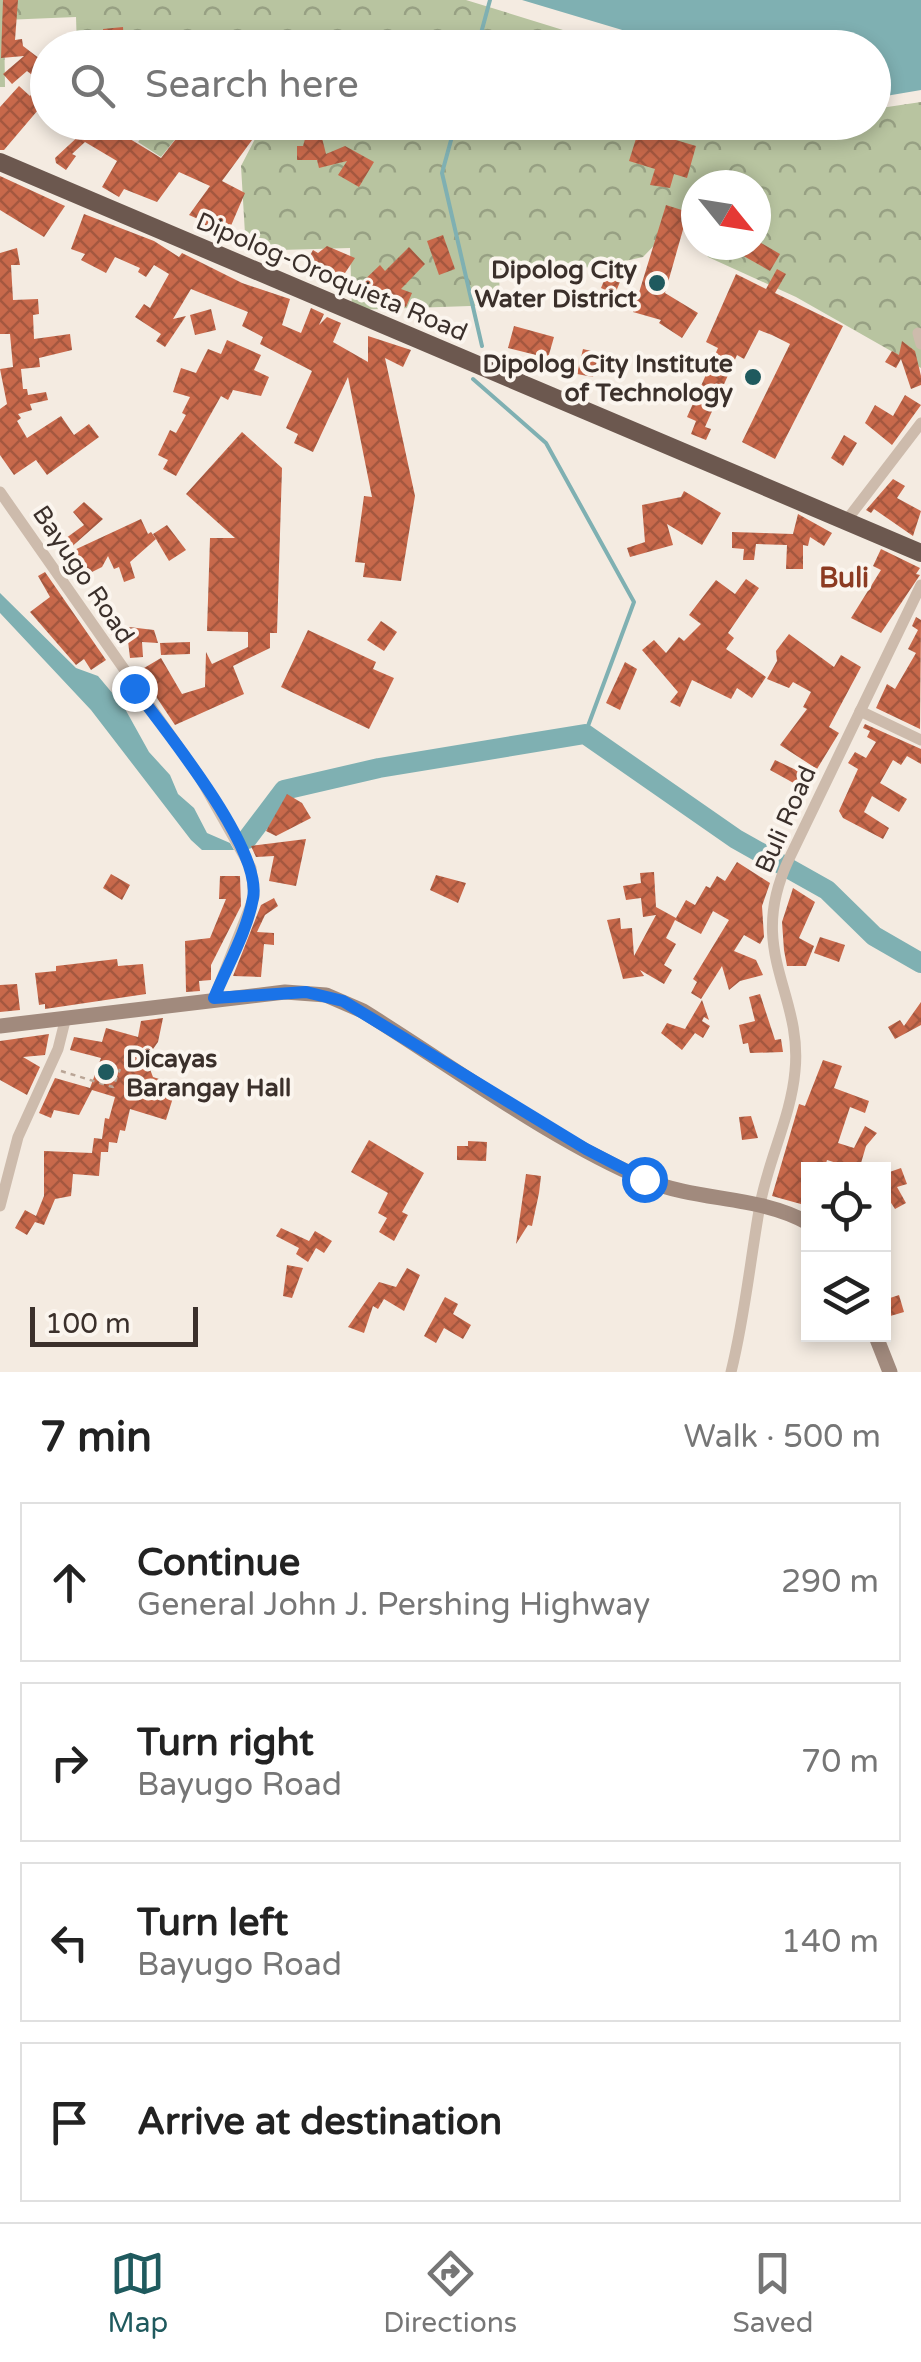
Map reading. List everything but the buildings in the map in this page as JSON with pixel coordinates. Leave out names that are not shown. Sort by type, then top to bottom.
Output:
[{"type":"highway","name":"Dipolog-Oroquieta Road","points":[[0,162],[921,553]]},
{"type":"main road","points":[[0,1026],[66,1022],[214,998],[306,992],[343,1001],[620,1168],[667,1188],[760,1204],[801,1219]]},
{"type":"main road","points":[[878,1342],[890,1372]]},
{"type":"street","points":[[846,521],[921,423]]},
{"type":"street","name":"Bayugo Road","points":[[0,492],[199,776],[251,868],[254,897],[214,998]]},
{"type":"street","name":"Buli Road","points":[[731,1372],[752,1280],[760,1204],[795,1074],[793,1038],[772,951],[780,878],[921,585]]},
{"type":"street","points":[[860,711],[921,740]]},
{"type":"street","points":[[0,1206],[18,1137],[66,1022]]},
{"type":"path","points":[[50,1068],[113,1087],[120,1070]]},
{"type":"green space","points":[[0,0],[466,0],[563,30],[76,30],[76,17],[4,20],[5,87],[0,87]]},
{"type":"green space","points":[[921,102],[921,368],[796,297],[715,260],[771,260],[771,170],[681,170],[681,227],[671,228],[643,257],[598,267],[499,270],[500,305],[352,310],[350,248],[246,251],[241,166],[254,140],[891,140],[891,106]]},
{"type":"green space","points":[[140,140],[174,140],[161,157]]},
{"type":"water","points":[[522,0],[921,0],[921,90],[891,95],[891,30],[622,30]]},
{"type":"water","points":[[0,593],[76,668],[98,676],[124,707],[149,752],[170,775],[178,794],[194,808],[207,833],[230,843],[234,850],[202,850],[191,840],[91,710],[0,613]]},
{"type":"waterway","points":[[482,30],[490,0]]},
{"type":"waterway","points":[[451,140],[442,173],[482,346]]},
{"type":"waterway","points":[[473,379],[546,443],[634,602],[585,734]]},
{"type":"waterway","points":[[247,839],[284,790],[379,768],[585,734],[736,839],[827,890],[874,936],[921,963]]},
{"type":"place","name":"Dipolog City Water District","points":[[657,283]]},
{"type":"place","name":"Dipolog City Institute of Technology","points":[[753,377]]},
{"type":"place","name":"Dicayas Barangay Hall","points":[[106,1072]]},
{"type":"district","name":"Buli","points":[[844,577]]},
{"type":"route","points":[[134,688],[199,776],[251,868],[254,897],[214,998],[306,992],[343,1001],[586,1149],[644,1179]]}]
